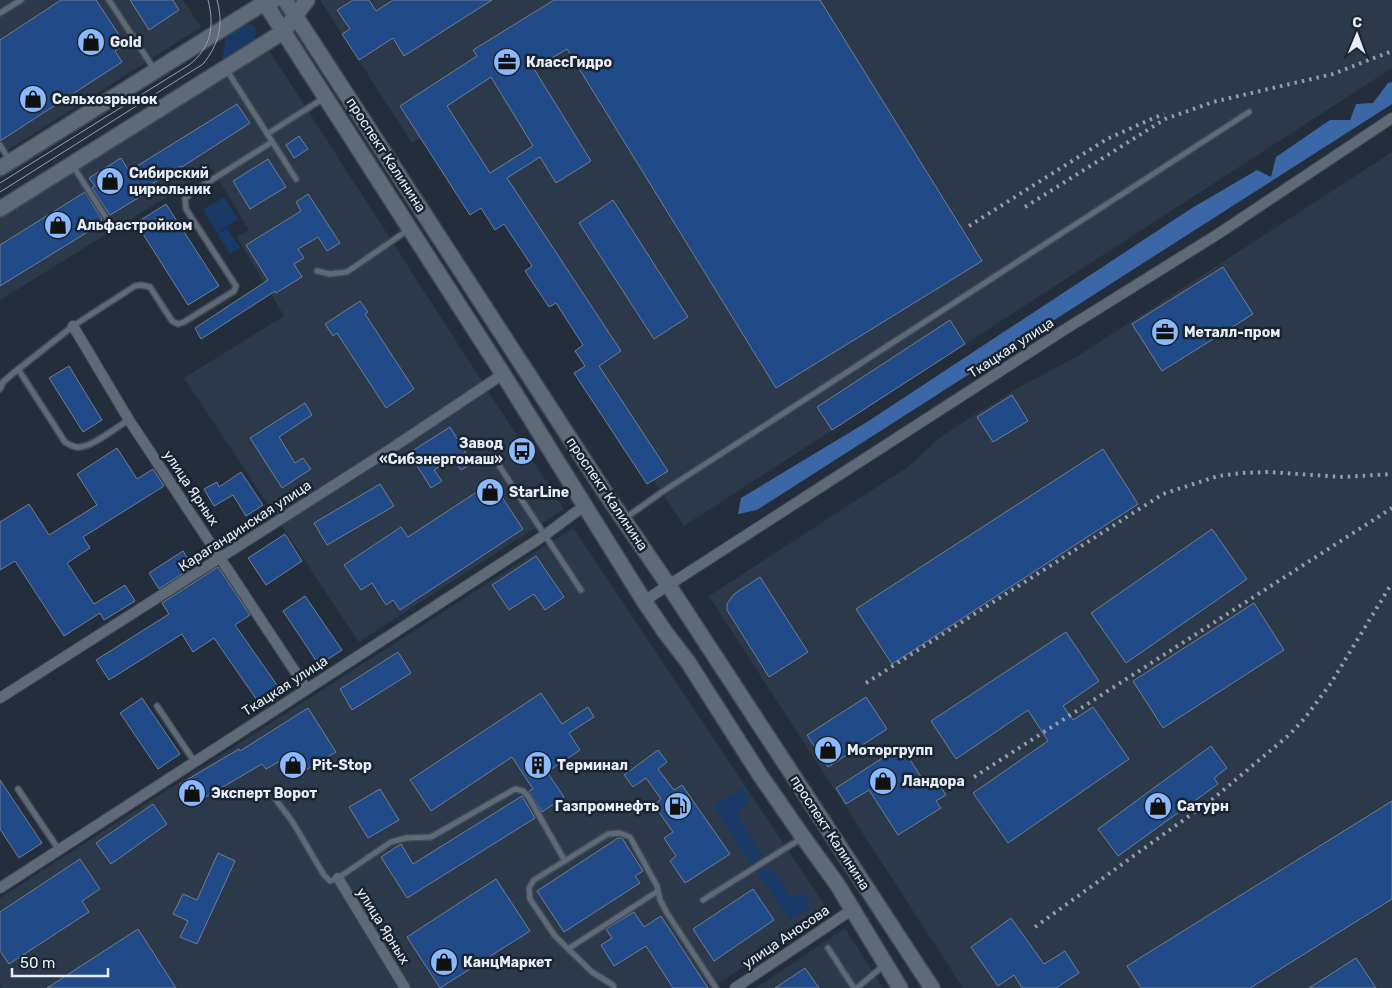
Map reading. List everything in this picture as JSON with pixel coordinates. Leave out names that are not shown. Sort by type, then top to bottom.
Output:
[{"type":"main road","points":[[5,165],[264,1],[283,0]]},
{"type":"main road","name":"проспект Калинина","points":[[283,0],[932,988]]},
{"type":"main road","points":[[0,209],[283,32],[307,0]]},
{"type":"main road","name":"проспект Калинина","points":[[264,1],[503,374],[644,601],[664,632],[688,662],[760,775],[837,884],[900,988]]},
{"type":"main road","points":[[584,506],[606,494]]},
{"type":"main road","points":[[853,909],[872,898]]},
{"type":"street","name":"Ткацкая улица","points":[[644,601],[1064,330],[1218,234],[1392,118]]},
{"type":"street","name":"улица Ярных","points":[[73,326],[129,420],[306,688]]},
{"type":"street","name":"Карагандинская улица","points":[[0,698],[386,452],[503,374]]},
{"type":"street","name":"Ткацкая улица","points":[[0,888],[545,534],[584,506]]},
{"type":"street","name":"улица Ярных","points":[[338,878],[405,988]]},
{"type":"street","name":"улица Аносова","points":[[734,988],[853,909]]},
{"type":"lane","points":[[0,13],[21,0]]},
{"type":"lane","points":[[109,0],[156,71]]},
{"type":"lane","points":[[226,68],[296,179]]},
{"type":"lane","points":[[267,134],[325,98]]},
{"type":"lane","points":[[623,519],[1249,112]]},
{"type":"lane","points":[[0,389],[4,382],[18,369],[73,326],[130,289],[141,284],[150,287],[172,321],[178,324],[234,291],[236,286],[186,209],[185,199],[190,193],[272,142]]},
{"type":"lane","points":[[0,146],[5,165]]},
{"type":"lane","points":[[72,164],[112,227]]},
{"type":"lane","points":[[317,271],[330,274],[347,272],[410,229]]},
{"type":"lane","points":[[18,369],[65,442],[73,446],[80,447],[92,442],[129,420]]},
{"type":"lane","points":[[500,467],[581,590]]},
{"type":"lane","points":[[157,706],[194,761]]},
{"type":"lane","points":[[18,789],[59,850]]},
{"type":"lane","points":[[276,800],[292,821],[324,875],[330,880],[338,878],[391,842],[406,838],[431,837],[516,789],[523,791],[528,796],[565,861]]},
{"type":"lane","points":[[614,988],[592,972],[555,936],[530,898],[529,888],[534,880],[608,834],[620,833],[630,837],[658,891],[666,913],[716,988]]},
{"type":"lane","points":[[703,900],[803,837]]},
{"type":"lane","points":[[568,949],[658,891]]},
{"type":"lane","points":[[828,948],[855,988],[885,965]]},
{"type":"shaded area","points":[[0,0],[183,0],[201,27],[0,155]]},
{"type":"shaded area","points":[[320,0],[1392,0],[1392,68],[684,526],[654,480],[647,484],[575,373],[585,366],[575,351],[583,345],[556,303],[549,307],[525,271],[532,266],[504,224],[495,230],[481,208],[470,215],[420,138],[412,143]]},
{"type":"shaded area","points":[[246,24],[254,25],[257,31],[255,39],[222,61],[226,36]]},
{"type":"shaded area","points":[[267,47],[564,509],[359,642],[184,378],[284,316],[237,237],[249,230],[212,169],[0,300],[0,215]]},
{"type":"shaded area","points":[[1392,82],[1392,104],[757,510],[738,514],[741,498],[867,422],[1192,208],[1257,170],[1271,177],[1276,157],[1330,120],[1350,120],[1356,104],[1373,103],[1388,83]]},
{"type":"shaded area","points":[[1392,152],[1392,988],[963,988],[709,596],[909,466],[938,439],[979,412],[1021,386],[1078,356]]},
{"type":"shaded area","points":[[224,197],[238,219],[217,233],[203,210]]},
{"type":"shaded area","points":[[227,228],[240,248],[230,254],[217,234]]},
{"type":"shaded area","points":[[573,528],[829,912],[711,988],[3,988],[0,984],[0,898]]},
{"type":"shaded area","points":[[743,788],[748,797],[747,803],[736,814],[760,850],[759,859],[751,864],[714,806]]},
{"type":"shaded area","points":[[763,867],[772,870],[776,874],[790,897],[801,893],[809,898],[808,908],[790,920],[757,871]]},
{"type":"shaded area","points":[[845,928],[883,988],[756,988]]},
{"type":"building","name":"Сельхозрынок","points":[[61,0],[96,0],[125,44],[115,51],[122,62],[0,141],[0,40]]},
{"type":"building","points":[[130,0],[173,0],[179,10],[149,30]]},
{"type":"building","points":[[353,0],[369,0],[376,11],[393,0],[492,0],[404,56],[393,38],[359,60],[342,34],[350,29],[337,10]]},
{"type":"building","points":[[554,0],[820,0],[982,261],[776,388],[567,49],[534,69],[591,161],[556,183],[540,157],[507,178],[621,351],[599,366],[668,471],[647,484],[574,373],[585,366],[575,351],[583,345],[556,303],[549,307],[525,271],[532,266],[504,224],[495,230],[481,208],[470,215],[400,106],[477,56],[473,50]],"holes":[[[491,77],[533,146],[490,173],[447,106]]]},
{"type":"building","points":[[237,104],[250,123],[141,191],[143,195],[110,215],[92,188],[95,186],[89,178],[121,158],[129,171]]},
{"type":"building","points":[[299,136],[308,149],[294,158],[286,145]]},
{"type":"building","points":[[268,159],[286,187],[250,209],[233,181]]},
{"type":"building","points":[[85,192],[102,220],[97,223],[99,225],[0,286],[0,245]]},
{"type":"building","points":[[308,194],[340,243],[327,251],[318,237],[298,249],[304,258],[294,264],[302,277],[276,293],[275,291],[201,339],[195,328],[268,280],[246,245],[301,211],[296,202]]},
{"type":"building","points":[[613,200],[688,317],[654,339],[579,223]]},
{"type":"building","points":[[166,204],[219,286],[188,305],[136,223]]},
{"type":"building","points":[[1223,267],[1253,314],[1162,371],[1132,324]]},
{"type":"building","points":[[360,301],[368,312],[365,314],[414,389],[386,408],[337,333],[333,336],[325,324]]},
{"type":"building","points":[[950,320],[965,344],[832,430],[817,407]]},
{"type":"building","points":[[69,366],[102,420],[83,432],[49,378]]},
{"type":"building","points":[[1012,395],[1028,421],[993,442],[977,417]]},
{"type":"building","points":[[305,403],[312,415],[279,437],[295,463],[303,458],[311,469],[282,488],[250,438]]},
{"type":"building","points":[[450,427],[472,463],[461,470],[453,458],[434,470],[442,481],[431,488],[409,453]]},
{"type":"building","points":[[117,448],[137,479],[153,469],[164,486],[83,537],[90,548],[67,563],[94,604],[125,585],[135,601],[104,620],[100,613],[64,636],[15,561],[0,570],[0,522],[29,504],[49,535],[97,505],[77,474]]},
{"type":"building","points":[[1103,449],[1138,504],[892,664],[856,609]]},
{"type":"building","points":[[241,472],[263,505],[246,516],[233,495],[214,506],[204,489],[217,482],[219,487]]},
{"type":"building","points":[[492,482],[523,529],[400,610],[393,600],[386,605],[372,583],[361,590],[344,565],[401,527],[408,537]]},
{"type":"building","points":[[380,484],[394,506],[327,545],[314,523]]},
{"type":"building","points":[[1212,529],[1247,579],[1126,663],[1091,613]]},
{"type":"building","points":[[285,534],[302,561],[266,585],[248,558]]},
{"type":"building","points":[[183,551],[193,567],[159,589],[149,573]]},
{"type":"building","points":[[536,556],[564,597],[545,610],[534,594],[509,610],[492,585]]},
{"type":"building","points":[[218,567],[250,615],[235,625],[279,688],[259,703],[214,638],[193,652],[182,634],[109,680],[96,660],[169,614],[162,603]]},
{"type":"building","points":[[760,577],[808,652],[769,677],[727,610],[727,604],[734,594]]},
{"type":"building","points":[[305,596],[342,650],[319,665],[283,611]]},
{"type":"building","points":[[1254,603],[1284,650],[1163,728],[1133,681]]},
{"type":"building","points":[[1066,632],[1099,681],[1063,706],[1073,720],[1093,707],[1129,759],[1008,843],[973,793],[1048,741],[1028,710],[956,759],[931,721]]},
{"type":"building","points":[[398,652],[411,673],[352,710],[340,689]]},
{"type":"building","points":[[541,693],[562,724],[588,707],[594,717],[569,733],[580,750],[547,772],[564,797],[542,812],[529,791],[533,789],[512,757],[431,811],[410,780]]},
{"type":"building","points":[[866,697],[887,729],[828,767],[807,735]]},
{"type":"building","points":[[142,698],[180,754],[158,769],[120,713]]},
{"type":"building","points":[[308,708],[336,752],[291,779],[280,761],[266,769],[262,764],[192,805],[180,784],[239,749],[240,751]]},
{"type":"building","points":[[901,746],[929,789],[938,783],[946,795],[936,801],[941,808],[898,835],[869,790],[846,804],[836,788]]},
{"type":"building","name":"Сатурн","points":[[1211,746],[1227,768],[1214,778],[1218,784],[1118,856],[1098,829]]},
{"type":"building","points":[[658,750],[667,762],[658,769],[674,790],[682,785],[730,854],[685,883],[670,861],[676,856],[664,838],[673,832],[654,805],[661,799],[646,778],[633,787],[624,775]]},
{"type":"building","points":[[0,780],[42,843],[19,858],[0,829]]},
{"type":"building","points":[[380,789],[399,820],[368,838],[349,807]]},
{"type":"building","points":[[522,796],[535,818],[407,898],[381,857],[401,844],[413,864]]},
{"type":"building","points":[[1392,801],[1392,899],[1250,988],[1141,988],[1127,966]]},
{"type":"building","points":[[153,804],[167,824],[111,864],[96,843]]},
{"type":"building","points":[[618,838],[622,838],[643,871],[635,876],[640,883],[564,932],[537,891]]},
{"type":"building","points":[[218,853],[235,861],[197,944],[180,937],[188,921],[173,914],[183,894],[197,900]]},
{"type":"building","points":[[80,859],[100,889],[82,901],[89,912],[9,964],[0,951],[0,912]]},
{"type":"building","points":[[496,879],[530,931],[440,988],[407,937]]},
{"type":"building","points":[[753,889],[774,920],[714,961],[693,929]]},
{"type":"building","points":[[634,912],[644,927],[661,916],[708,988],[673,988],[646,946],[614,966],[601,945],[612,938],[606,929]]},
{"type":"building","points":[[1011,918],[1044,964],[1065,951],[1079,973],[1056,988],[1022,988],[1014,975],[998,986],[971,947]]},
{"type":"building","points":[[138,929],[176,988],[47,988]]},
{"type":"building","points":[[1356,958],[1376,988],[1309,988]]},
{"type":"building","points":[[805,968],[819,988],[775,988]]},
{"type":"tram line","points":[[0,183],[189,65],[207,44],[211,28],[208,0]]},
{"type":"tram line","points":[[0,192],[203,64],[213,49],[219,34],[220,18],[217,0]]},
{"type":"railway","points":[[1025,207],[1165,119],[1213,102],[1333,74],[1392,51]]},
{"type":"railway","points":[[969,226],[1107,139],[1164,114]]},
{"type":"railway","points":[[866,683],[1163,494],[1218,476],[1242,473],[1268,472],[1343,477],[1392,474]]},
{"type":"railway","points":[[974,777],[1392,508]]},
{"type":"railway","points":[[1035,927],[1214,798],[1289,735],[1305,718],[1331,683],[1392,583]]},
{"type":"place","name":"Gold","points":[[91,42]]},
{"type":"place","name":"КлассГидро","points":[[507,62]]},
{"type":"place","name":"Сельхозрынок","points":[[33,99]]},
{"type":"place","name":"Сибирский цирюльник","points":[[110,181]]},
{"type":"place","name":"Альфастройком","points":[[58,225]]},
{"type":"place","name":"Металл-пром","points":[[1165,332]]},
{"type":"place","name":"Завод «Сибэнергомаш»","points":[[522,451]]},
{"type":"place","name":"StarLine","points":[[490,492]]},
{"type":"place","name":"Моторгрупп","points":[[828,750]]},
{"type":"place","name":"Pit-Stop","points":[[293,765]]},
{"type":"place","name":"Терминал","points":[[538,765]]},
{"type":"place","name":"Ландора","points":[[883,781]]},
{"type":"place","name":"Эксперт Ворот","points":[[192,793]]},
{"type":"place","name":"Газпромнефть","points":[[678,806]]},
{"type":"place","name":"Сатурн","points":[[1158,806]]},
{"type":"place","name":"КанцМаркет","points":[[444,962]]}]
